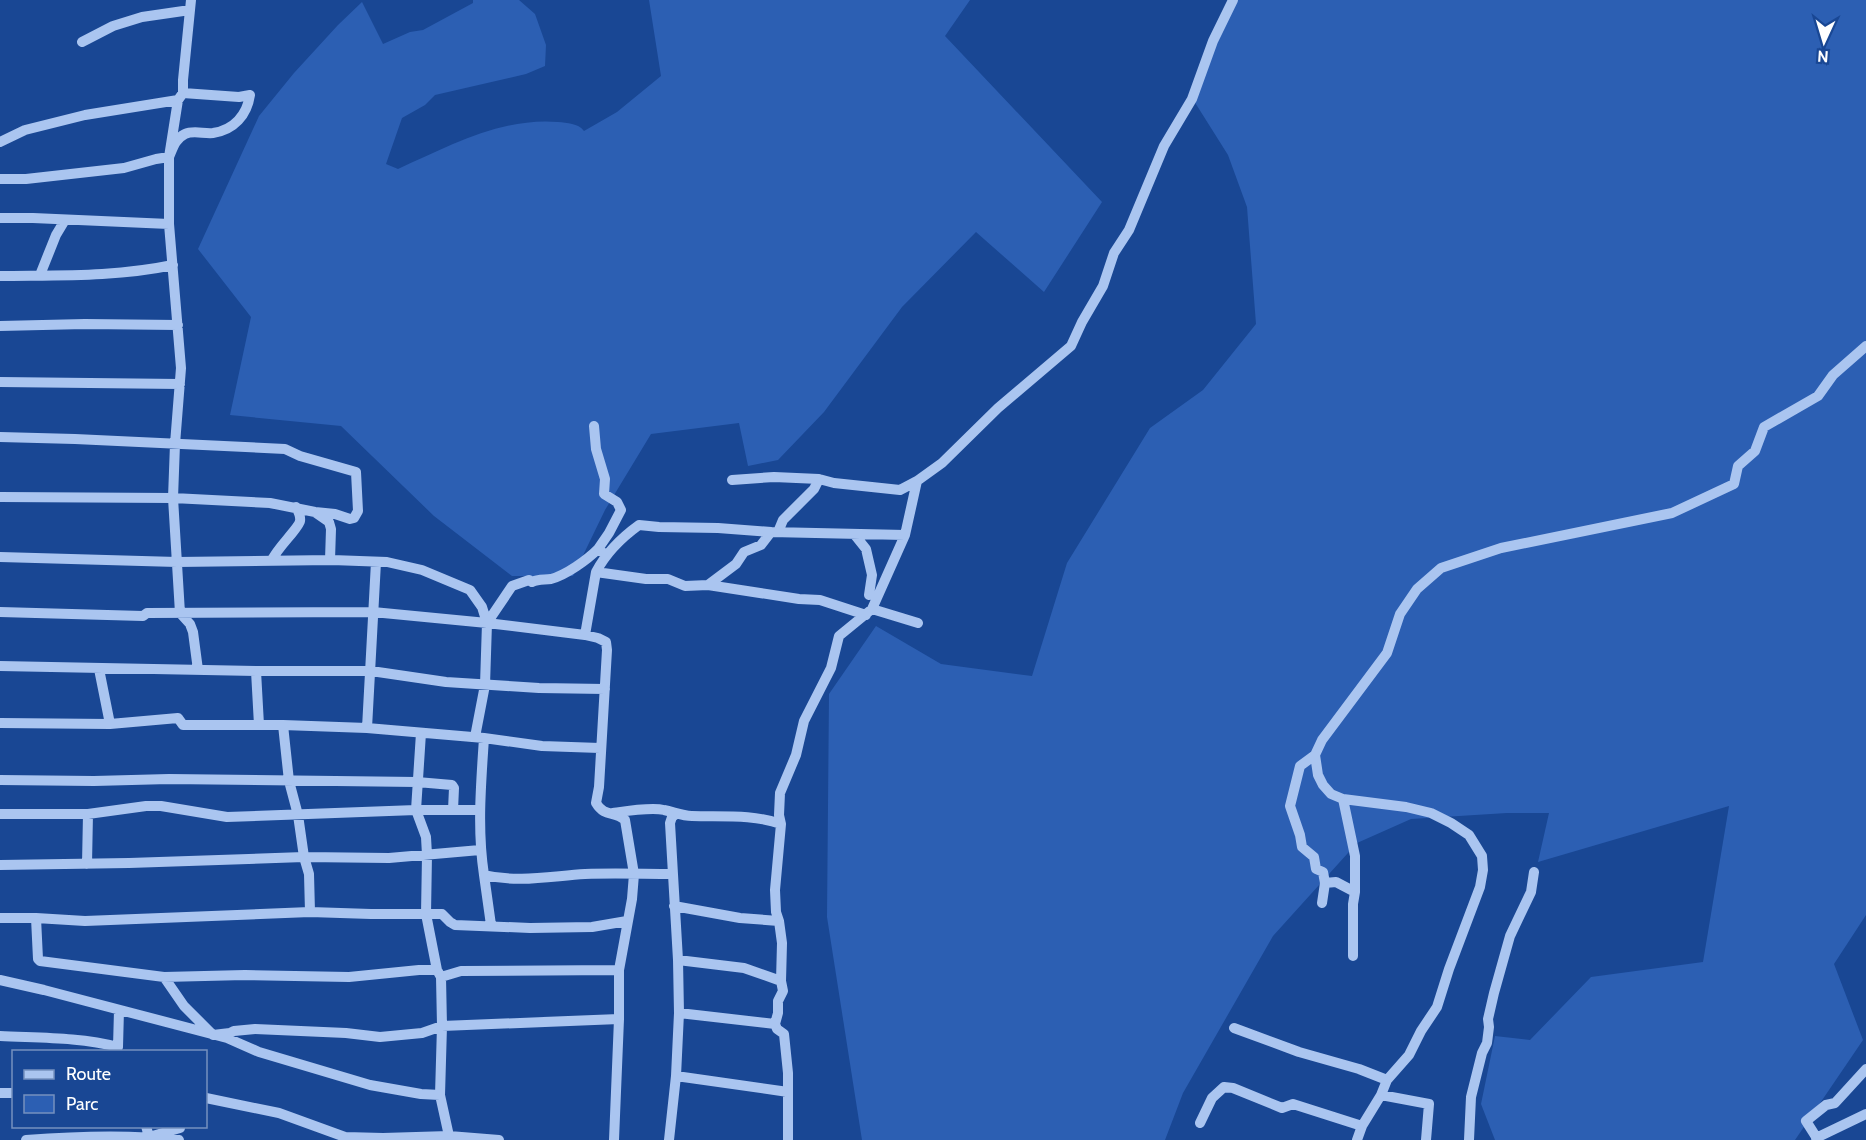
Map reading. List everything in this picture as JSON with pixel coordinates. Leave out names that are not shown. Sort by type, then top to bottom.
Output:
[{"type":"street","points":[[732,480],[774,477],[819,479],[834,483],[900,490],[942,463],[998,408],[1071,346],[1103,286],[1113,253],[1129,230],[1164,146],[1192,99],[1213,41],[1233,0]]},
{"type":"street","points":[[82,42],[113,26],[191,5],[183,80],[169,157],[169,224],[181,368],[173,498],[180,613],[190,624],[193,632],[198,670]]},
{"type":"street","points":[[0,142],[25,130],[77,117],[180,97],[239,98],[250,95],[246,112],[230,126],[214,133],[186,133],[176,141],[169,157]]},
{"type":"street","points":[[0,179],[26,179],[124,168],[169,157]]},
{"type":"street","points":[[0,218],[169,224]]},
{"type":"street","points":[[40,275],[56,235],[65,220]]},
{"type":"street","points":[[0,276],[142,272],[173,265]]},
{"type":"street","points":[[0,326],[178,325]]},
{"type":"street","points":[[1322,903],[1325,883],[1323,872],[1316,869],[1314,857],[1302,847],[1290,806],[1300,766],[1315,755],[1334,723],[1387,653],[1400,614],[1417,589],[1441,568],[1501,548],[1672,513],[1734,484],[1738,466],[1755,451],[1764,428],[1818,396],[1833,375],[1866,346]]},
{"type":"street","points":[[0,382],[180,384]]},
{"type":"street","points":[[585,635],[596,572],[609,533],[621,510],[616,502],[604,494],[605,479],[596,449],[594,426]]},
{"type":"street","points":[[0,437],[285,449],[300,456],[356,472],[358,511],[357,515],[350,519],[270,503],[173,498],[0,497]]},
{"type":"street","points":[[708,585],[736,564],[744,552],[761,544],[775,532],[783,520],[814,489],[819,479]]},
{"type":"street","points":[[788,1140],[788,1092],[784,1034],[777,1029],[775,1024],[778,1001],[783,990],[781,981],[782,943],[776,912],[775,890],[781,824],[780,793],[796,755],[804,721],[831,668],[838,636],[866,612],[883,586],[905,535],[917,481]]},
{"type":"street","points":[[272,560],[283,542],[300,522],[296,507]]},
{"type":"street","points":[[315,512],[329,522],[331,529],[330,560]]},
{"type":"street","points":[[487,623],[512,586],[529,580],[532,582],[537,579],[555,578],[602,552],[639,525],[775,532],[905,535]]},
{"type":"street","points":[[854,534],[866,549],[872,575],[866,612]]},
{"type":"street","points":[[0,557],[177,562],[272,560],[376,562],[422,570],[470,590],[482,607],[487,623],[485,685],[480,737],[480,850],[491,926]]},
{"type":"street","points":[[367,729],[376,562]]},
{"type":"street","points":[[596,572],[646,579],[668,579],[685,586],[708,585],[820,600],[918,623]]},
{"type":"street","points":[[869,595],[883,586]]},
{"type":"street","points":[[0,612],[143,616],[147,613],[373,612],[585,635],[606,642],[599,787],[596,803],[602,811],[625,820],[634,874],[619,970],[620,1019],[614,1140]]},
{"type":"street","points":[[0,666],[371,671],[446,682],[539,688],[604,689]]},
{"type":"street","points":[[99,669],[110,724]]},
{"type":"street","points":[[256,671],[259,725]]},
{"type":"street","points":[[0,723],[110,724],[178,718],[183,724],[367,729],[480,737],[542,746],[600,748]]},
{"type":"street","points":[[283,725],[290,781],[309,874],[309,912]]},
{"type":"street","points":[[421,733],[416,810],[424,828],[427,855],[426,914],[439,974],[442,1026],[440,1095],[449,1136]]},
{"type":"street","points":[[1315,755],[1318,775],[1331,794],[1343,799],[1406,807],[1431,813],[1469,835],[1482,856],[1484,870],[1437,1007],[1421,1030],[1408,1055],[1387,1080],[1357,1140]]},
{"type":"street","points":[[0,780],[417,782],[454,785],[453,810]]},
{"type":"street","points":[[1343,799],[1355,856],[1353,956]]},
{"type":"street","points":[[0,814],[88,814],[146,806],[161,806],[227,817],[480,810]]},
{"type":"street","points":[[610,813],[663,809],[676,814],[763,819],[781,824]]},
{"type":"street","points":[[87,864],[88,814]]},
{"type":"street","points":[[669,1140],[676,1076],[679,1013],[670,823],[676,814]]},
{"type":"street","points":[[0,865],[389,858],[480,850]]},
{"type":"street","points":[[1469,1140],[1471,1097],[1482,1053],[1487,1043],[1488,1019],[1494,993],[1510,936],[1531,892],[1534,872]]},
{"type":"street","points":[[484,875],[503,879],[535,879],[582,874],[673,874]]},
{"type":"street","points":[[1325,883],[1336,882],[1354,891]]},
{"type":"street","points":[[674,906],[756,920],[779,921]]},
{"type":"street","points":[[0,918],[85,921],[309,912],[445,915],[450,922],[455,924],[530,928],[592,927],[627,921]]},
{"type":"street","points":[[36,918],[37,955],[40,961],[164,977],[245,975],[349,977],[419,970],[439,974],[460,971],[619,970]]},
{"type":"street","points":[[678,960],[744,968],[781,981]]},
{"type":"street","points":[[164,977],[184,1006],[213,1035]]},
{"type":"street","points":[[0,980],[227,1038],[260,1052],[370,1085],[440,1095]]},
{"type":"street","points":[[0,1036],[65,1039],[104,1044],[118,1049],[119,1010]]},
{"type":"street","points":[[679,1013],[775,1024]]},
{"type":"street","points":[[213,1035],[230,1033],[234,1030],[255,1029],[346,1033],[380,1038],[422,1033],[442,1026],[620,1019]]},
{"type":"street","points":[[1234,1028],[1299,1052],[1359,1069],[1387,1080]]},
{"type":"street","points":[[1866,1069],[1835,1103],[1826,1105],[1806,1121],[1817,1139],[1866,1114]]},
{"type":"street","points":[[676,1076],[788,1092]]},
{"type":"street","points":[[1200,1123],[1212,1098],[1224,1087],[1282,1108],[1293,1104],[1362,1126]]},
{"type":"street","points":[[1380,1095],[1429,1104],[1426,1140]]},
{"type":"street","points":[[207,1100],[279,1113],[345,1139],[449,1136],[499,1140]]},
{"type":"street","points":[[26,1140],[174,1128]]},
{"type":"street","points":[[147,1132],[174,1139]]},
{"type":"green space","points":[[473,0],[519,0],[535,14],[546,45],[545,66],[526,74],[435,95],[425,105],[402,118],[386,164],[398,169],[475,135],[516,124],[565,123],[576,125],[584,131],[617,112],[661,76],[649,0],[970,0],[945,36],[1102,202],[1044,292],[976,232],[902,307],[824,412],[778,460],[748,466],[739,423],[651,434],[605,510],[573,576],[512,576],[434,516],[341,426],[230,415],[251,317],[198,249],[259,116],[294,73],[362,2],[383,44],[410,32],[423,30],[473,3]]},
{"type":"green space","points":[[1234,0],[1866,0],[1866,915],[1834,964],[1863,1040],[1795,1140],[1495,1140],[1481,1104],[1495,1036],[1530,1040],[1591,977],[1703,962],[1729,806],[1538,862],[1549,813],[1507,813],[1411,819],[1357,843],[1273,936],[1183,1093],[1165,1140],[862,1140],[827,917],[829,694],[876,626],[941,664],[1032,676],[1067,563],[1150,428],[1203,390],[1256,324],[1247,207],[1228,155],[1194,101]]}]
